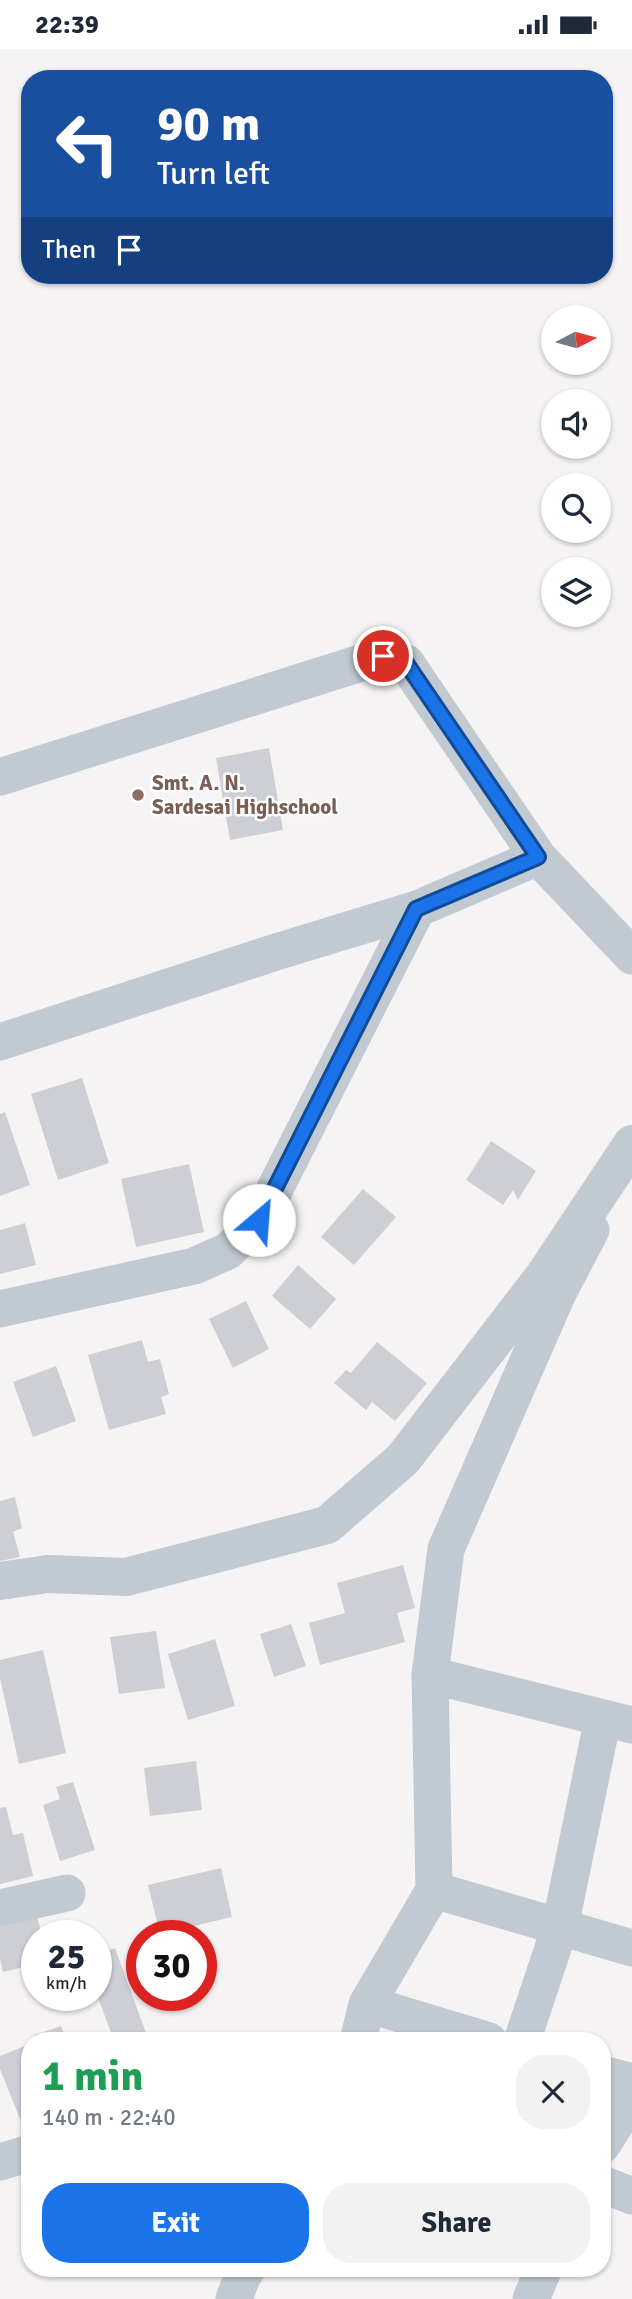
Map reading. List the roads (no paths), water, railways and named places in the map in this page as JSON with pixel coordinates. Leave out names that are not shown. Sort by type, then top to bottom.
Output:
[{"type":"street","points":[[0,777],[383,656],[406,663],[538,857],[632,956]]},
{"type":"street","points":[[0,1042],[416,909],[538,857]]},
{"type":"street","points":[[0,1309],[194,1266],[228,1251],[259,1220],[416,909]]},
{"type":"street","points":[[0,1581],[48,1574],[126,1577],[327,1525],[403,1459],[544,1276],[632,1144]]},
{"type":"street","points":[[360,2032],[367,2004],[435,1890],[430,1675],[446,1549],[557,1295],[632,1151]]},
{"type":"street","points":[[430,1675],[617,1721],[560,1927],[525,2032]]},
{"type":"street","points":[[435,1890],[632,1948]]},
{"type":"street","points":[[0,1908],[67,1893]]},
{"type":"street","points":[[367,2004],[459,2032]]},
{"type":"street","points":[[611,2077],[632,2083]]},
{"type":"street","points":[[611,2131],[632,2098]]},
{"type":"street","points":[[0,2162],[21,2156]]},
{"type":"street","points":[[611,2188],[632,2196]]},
{"type":"street","points":[[234,2299],[242,2277]]},
{"type":"street","points":[[531,2299],[540,2277]]},
{"type":"place","name":"Smt. A. N. Sardesai Highschool","points":[[138,795]]}]
